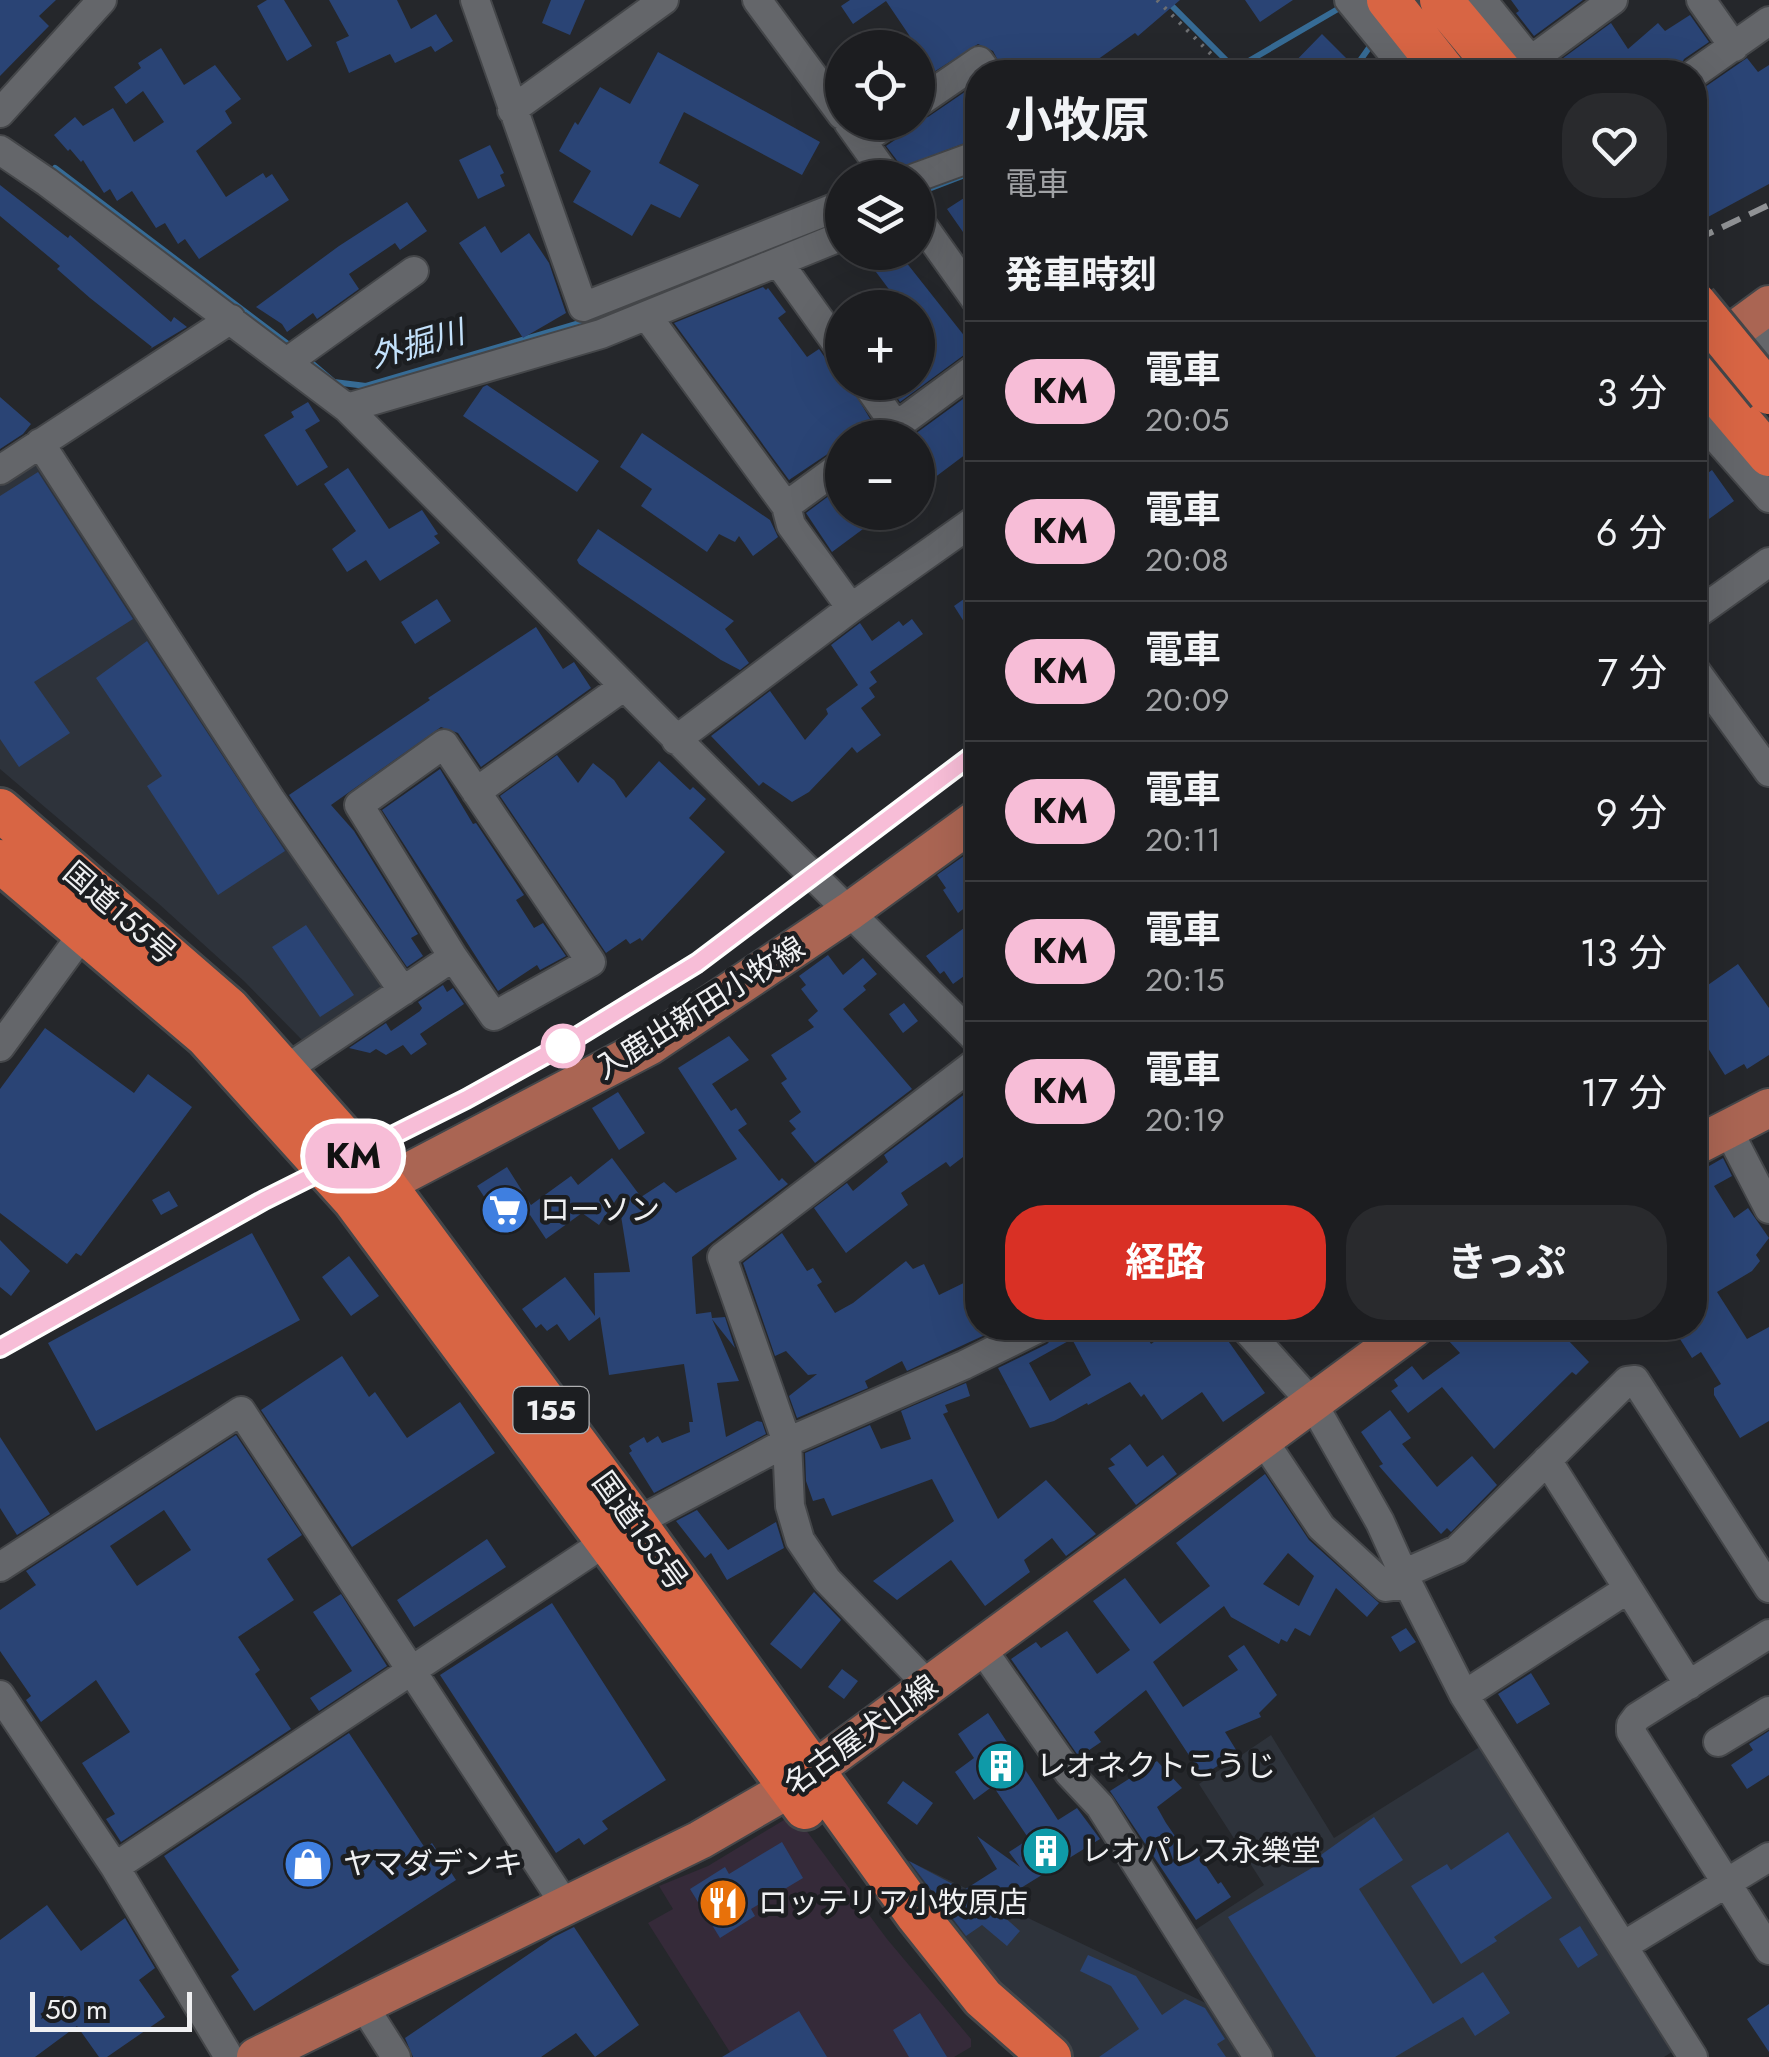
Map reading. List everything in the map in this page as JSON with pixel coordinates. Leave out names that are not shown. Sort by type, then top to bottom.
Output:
[{"type":"highway","points":[[1388,0],[1436,60]]},
{"type":"highway","points":[[1441,0],[1513,60]]},
{"type":"highway","points":[[1707,318],[1769,393]]},
{"type":"highway","points":[[1707,382],[1769,455]]},
{"type":"highway","name":"国道155号","points":[[0,810],[228,1008],[286,1070],[369,1192],[802,1780],[922,1962],[1006,2057]]},
{"type":"highway","name":"国道155号","points":[[0,861],[206,1036],[369,1192]]},
{"type":"highway","name":"国道155号","points":[[802,1780],[983,1998],[1050,2057]]},
{"type":"main road","points":[[1707,354],[1762,324]]},
{"type":"main road","name":"入鹿出新田小牧線","points":[[369,1192],[649,1046],[850,911],[965,827]]},
{"type":"main road","points":[[1711,1137],[1769,1108]]},
{"type":"main road","name":"名古屋犬山線","points":[[256,2057],[700,1840],[802,1780],[1398,1340]]},
{"type":"street","points":[[0,113],[102,0]]},
{"type":"street","points":[[475,0],[583,307],[825,212]]},
{"type":"street","points":[[512,110],[664,0]]},
{"type":"street","points":[[757,0],[825,92]]},
{"type":"street","points":[[1350,0],[1398,60]]},
{"type":"street","points":[[1482,0],[1519,60]]},
{"type":"street","points":[[1536,60],[1613,0]]},
{"type":"street","points":[[1701,0],[1734,48]]},
{"type":"street","points":[[1707,65],[1769,21]]},
{"type":"street","points":[[935,91],[965,71]]},
{"type":"street","points":[[0,150],[347,408],[965,1028]]},
{"type":"street","points":[[935,171],[965,160]]},
{"type":"street","points":[[935,242],[965,285]]},
{"type":"street","points":[[347,408],[601,334],[825,243]]},
{"type":"street","points":[[779,262],[825,327]]},
{"type":"street","points":[[287,362],[378,285],[414,271]]},
{"type":"street","points":[[588,305],[601,334]]},
{"type":"street","points":[[647,316],[786,506],[791,524],[851,608]]},
{"type":"street","points":[[0,470],[231,319]]},
{"type":"street","points":[[904,420],[965,376]]},
{"type":"street","points":[[1707,428],[1769,498]]},
{"type":"street","points":[[40,443],[271,800],[403,991]]},
{"type":"street","points":[[786,506],[825,477]]},
{"type":"street","points":[[676,740],[965,527]]},
{"type":"street","points":[[1707,606],[1769,562]]},
{"type":"street","points":[[476,792],[623,686]]},
{"type":"street","points":[[1707,687],[1769,772]]},
{"type":"street","points":[[444,744],[592,962],[494,1016],[454,957],[359,805],[444,744]]},
{"type":"street","points":[[0,1047],[84,932]]},
{"type":"street","points":[[286,1070],[454,957]]},
{"type":"street","points":[[928,1685],[827,1580],[800,1540],[790,1506],[787,1442],[722,1257],[965,1071]]},
{"type":"street","points":[[1711,1137],[1769,1208]]},
{"type":"street","points":[[115,1868],[621,1532],[787,1442],[1015,1340]]},
{"type":"street","points":[[1256,1340],[1313,1404],[1380,1522],[1464,1694],[1694,2057]]},
{"type":"street","points":[[1263,1440],[1321,1527],[1386,1587],[1457,1550],[1627,1381],[1635,1380],[1769,1588]]},
{"type":"street","points":[[0,1567],[241,1411],[566,1906]]},
{"type":"street","points":[[1547,1460],[1689,1685]]},
{"type":"street","points":[[1464,1694],[1628,1589]]},
{"type":"street","points":[[1769,1634],[1637,1717],[1630,1732],[1769,1950]]},
{"type":"street","points":[[982,1649],[1069,1772],[1100,1806],[1258,2057]]},
{"type":"street","points":[[0,1695],[115,1868],[229,2057]]},
{"type":"street","points":[[1718,1742],[1769,1711]]},
{"type":"street","points":[[1624,1946],[1769,1857]]},
{"type":"street","points":[[363,2005],[396,2057]]},
{"type":"path","points":[[1157,0],[1218,60]]},
{"type":"shaded area","points":[[38,450],[394,984],[305,1043],[159,904],[0,769],[0,475]]},
{"type":"shaded area","points":[[1271,1735],[1334,1838],[1486,1743],[1680,2047],[1664,2057],[1264,2057],[1189,1934],[1264,1885],[1199,1784]]},
{"type":"shaded area","points":[[784,1820],[800,1822],[887,1939],[971,2039],[971,2047],[954,2057],[733,2057],[648,1923],[673,1909],[659,1886],[708,1866]]},
{"type":"shaded area","points":[[886,1850],[1210,2005],[1242,2057],[1068,2057],[1005,1998]]},
{"type":"building","points":[[0,0],[56,0],[39,16],[49,26],[0,76]]},
{"type":"building","points":[[267,0],[284,0],[312,46],[287,61],[257,6]]},
{"type":"building","points":[[329,0],[397,0],[411,29],[436,14],[453,41],[435,52],[431,46],[395,63],[390,54],[349,73],[336,42],[349,36]]},
{"type":"building","points":[[551,0],[585,0],[570,35],[542,23]]},
{"type":"building","points":[[850,0],[1180,0],[1138,36],[1135,33],[1097,60],[998,60],[993,51],[978,44],[935,71],[935,30],[906,30],[886,1],[853,24],[841,6]]},
{"type":"building","points":[[1245,0],[1293,0],[1260,22]]},
{"type":"building","points":[[1511,0],[1583,0],[1534,36]]},
{"type":"building","points":[[1690,15],[1709,42],[1684,60],[1560,60],[1611,23],[1628,49],[1658,23],[1665,31]]},
{"type":"building","points":[[1322,34],[1348,60],[1297,60]]},
{"type":"building","points":[[161,48],[184,85],[215,65],[241,99],[225,111],[232,123],[196,151],[226,197],[263,173],[266,178],[272,174],[289,200],[199,259],[185,239],[178,244],[165,223],[156,228],[132,191],[117,201],[110,189],[104,193],[83,160],[54,135],[75,117],[83,126],[113,108],[134,142],[164,122],[143,91],[126,104],[114,87],[141,68],[138,63]]},
{"type":"building","points":[[658,52],[820,142],[802,175],[684,112],[659,163],[699,185],[680,218],[651,204],[632,236],[573,202],[591,171],[559,151],[575,122],[578,125],[600,87],[630,104]]},
{"type":"building","points":[[1747,58],[1758,72],[1769,65],[1769,184],[1707,218],[1707,86]]},
{"type":"building","points":[[965,92],[965,143],[920,160],[897,160],[886,146],[895,140],[935,140],[935,112]]},
{"type":"building","points":[[490,145],[504,173],[500,175],[505,186],[478,199],[459,160]]},
{"type":"building","points":[[0,185],[68,238],[70,235],[171,322],[174,317],[187,327],[150,349],[0,216]]},
{"type":"building","points":[[965,197],[965,231],[963,232],[947,209]]},
{"type":"building","points":[[407,202],[427,231],[400,250],[395,243],[349,274],[359,289],[317,319],[313,313],[287,332],[282,324],[256,307],[339,246]]},
{"type":"building","points":[[485,226],[501,253],[529,233],[549,263],[566,313],[523,338],[459,243]]},
{"type":"building","points":[[874,270],[912,270],[928,290],[890,290]]},
{"type":"building","points":[[768,288],[786,312],[778,318],[807,357],[819,349],[825,358],[825,400],[859,400],[871,420],[825,420],[825,456],[789,480],[674,323]]},
{"type":"building","points":[[935,299],[965,337],[965,354],[935,376]]},
{"type":"building","points":[[487,385],[599,461],[577,492],[463,416]]},
{"type":"building","points":[[0,397],[31,424],[0,449]]},
{"type":"building","points":[[965,398],[965,455],[935,477],[934,420]]},
{"type":"building","points":[[308,402],[320,421],[305,430],[328,467],[297,486],[264,435],[294,417],[291,412]]},
{"type":"building","points":[[642,433],[770,520],[778,537],[753,556],[739,536],[735,542],[719,534],[707,552],[641,506],[652,489],[620,467]]},
{"type":"building","points":[[348,468],[389,529],[422,510],[440,543],[380,581],[366,560],[347,572],[332,549],[356,531],[324,484]]},
{"type":"building","points":[[1712,470],[1734,501],[1707,520],[1707,474]]},
{"type":"building","points":[[38,472],[133,619],[34,682],[70,733],[19,767],[0,739],[0,496]]},
{"type":"building","points":[[825,499],[825,530],[862,530],[832,552],[806,513]]},
{"type":"building","points":[[598,529],[734,621],[725,629],[749,663],[740,670],[721,660],[579,564],[577,560]]},
{"type":"building","points":[[965,598],[965,623],[954,606]]},
{"type":"building","points":[[437,599],[451,621],[415,644],[401,622]]},
{"type":"building","points":[[912,619],[923,634],[870,672],[877,682],[869,688],[875,697],[861,708],[881,735],[857,753],[852,747],[809,792],[792,802],[763,782],[759,786],[711,736],[770,691],[805,740],[828,714],[826,709],[858,685],[831,645],[860,623],[872,641],[899,621],[903,626]]},
{"type":"building","points":[[536,627],[563,669],[574,662],[591,688],[481,767],[458,733],[441,727],[331,805],[354,831],[418,934],[411,938],[423,956],[407,967],[289,795]]},
{"type":"building","points":[[147,641],[285,851],[218,895],[147,786],[162,776],[96,678]]},
{"type":"building","points":[[557,755],[578,783],[593,763],[614,780],[626,798],[659,761],[690,790],[693,787],[706,799],[689,818],[725,852],[642,941],[640,938],[630,944],[626,939],[606,953],[500,796]]},
{"type":"building","points":[[440,769],[473,824],[476,823],[524,895],[516,900],[534,928],[543,923],[566,956],[540,970],[537,965],[498,991],[382,810]]},
{"type":"building","points":[[965,855],[965,908],[958,913],[943,890],[946,888],[937,875]]},
{"type":"building","points":[[306,925],[354,995],[320,1017],[272,947]]},
{"type":"building","points":[[965,929],[965,975],[953,984],[926,956]]},
{"type":"building","points":[[828,955],[843,975],[863,958],[877,974],[863,986],[866,990],[843,1009],[912,1089],[815,1163],[791,1133],[796,1129],[789,1121],[801,1112],[781,1083],[787,1079],[771,1055],[814,1027],[808,1020],[818,1011],[801,989],[806,985],[799,976]]},
{"type":"building","points":[[1738,964],[1769,1008],[1769,1055],[1747,1069],[1744,1064],[1725,1075],[1707,1047],[1707,986]]},
{"type":"building","points":[[443,985],[447,992],[453,988],[464,1004],[420,1034],[427,1044],[411,1055],[403,1045],[386,1055],[376,1049],[370,1053],[349,1048],[386,1023],[391,1031],[420,1011],[418,1002]]},
{"type":"building","points":[[904,1003],[918,1021],[903,1033],[889,1014]]},
{"type":"building","points":[[45,1028],[134,1093],[148,1074],[192,1107],[81,1256],[76,1253],[67,1264],[0,1213],[0,1089]]},
{"type":"building","points":[[729,1036],[749,1060],[712,1084],[731,1111],[736,1108],[747,1124],[738,1130],[779,1181],[782,1178],[788,1184],[692,1257],[696,1314],[711,1312],[712,1318],[725,1317],[735,1348],[712,1319],[739,1381],[717,1383],[726,1437],[757,1421],[762,1422],[766,1434],[654,1493],[629,1453],[629,1446],[644,1437],[647,1443],[658,1436],[662,1443],[690,1432],[689,1422],[693,1422],[684,1364],[609,1375],[600,1317],[569,1341],[557,1324],[547,1331],[541,1324],[536,1328],[522,1309],[565,1277],[595,1316],[594,1273],[630,1272],[618,1197],[599,1225],[582,1213],[546,1239],[530,1215],[506,1230],[477,1186],[507,1167],[531,1205],[571,1176],[578,1185],[612,1158],[641,1197],[664,1182],[676,1193],[737,1159],[678,1068]]},
{"type":"building","points":[[618,1092],[645,1133],[619,1150],[592,1108]]},
{"type":"building","points":[[965,1094],[965,1160],[963,1157],[950,1167],[946,1162],[901,1193],[908,1205],[846,1253],[814,1208],[847,1183],[853,1191],[888,1162],[884,1155]]},
{"type":"building","points":[[1723,1158],[1732,1176],[1714,1186],[1734,1218],[1748,1208],[1769,1238],[1756,1255],[1760,1261],[1752,1271],[1717,1292],[1747,1339],[1769,1327],[1769,1421],[1740,1438],[1714,1395],[1714,1388],[1721,1384],[1701,1352],[1692,1358],[1681,1340],[1707,1340],[1707,1167]]},
{"type":"building","points":[[169,1191],[178,1206],[161,1215],[152,1200]]},
{"type":"building","points":[[252,1233],[300,1320],[96,1431],[48,1343]]},
{"type":"building","points":[[782,1233],[807,1271],[813,1268],[822,1282],[817,1285],[835,1313],[906,1261],[913,1269],[924,1264],[939,1295],[965,1282],[965,1340],[974,1340],[907,1371],[902,1361],[865,1381],[868,1388],[797,1418],[789,1396],[817,1374],[808,1375],[786,1351],[775,1356],[743,1263]]},
{"type":"building","points":[[0,1240],[30,1271],[11,1296],[0,1287]]},
{"type":"building","points":[[349,1256],[379,1296],[351,1316],[322,1277]]},
{"type":"building","points":[[1051,1340],[1070,1340],[1029,1363],[1050,1401],[1091,1375],[1073,1340],[1149,1340],[1151,1344],[1157,1340],[1227,1340],[1265,1393],[1223,1422],[1202,1392],[1162,1420],[1130,1382],[1054,1421],[1030,1428],[998,1368]]},
{"type":"building","points":[[1448,1340],[1568,1340],[1589,1362],[1576,1375],[1572,1372],[1494,1449],[1442,1387],[1408,1413],[1391,1391],[1398,1386],[1394,1380],[1412,1366],[1423,1380],[1460,1353]]},
{"type":"building","points":[[342,1356],[369,1397],[375,1392],[407,1438],[460,1402],[495,1453],[352,1547],[261,1410]]},
{"type":"building","points":[[966,1383],[970,1396],[945,1405],[948,1412],[943,1414],[998,1519],[1046,1480],[1096,1534],[1066,1556],[1052,1538],[1024,1560],[1030,1572],[985,1606],[951,1560],[897,1600],[873,1581],[954,1521],[932,1479],[832,1516],[824,1498],[813,1501],[806,1481],[805,1453],[870,1425],[881,1449],[911,1439],[901,1411]]},
{"type":"building","points":[[1390,1410],[1411,1438],[1402,1444],[1437,1487],[1472,1456],[1497,1485],[1451,1532],[1447,1528],[1441,1534],[1393,1482],[1379,1466],[1383,1464],[1361,1432]]},
{"type":"building","points":[[236,1435],[302,1535],[267,1559],[294,1600],[238,1637],[260,1670],[255,1674],[291,1729],[121,1842],[106,1819],[115,1814],[82,1763],[130,1732],[96,1680],[41,1722],[26,1700],[31,1696],[0,1651],[0,1610],[36,1585],[26,1571]],"holes":[[[164,1510],[191,1550],[137,1586],[110,1546]]]},
{"type":"building","points":[[0,1437],[50,1514],[17,1535],[0,1508]]},
{"type":"building","points":[[1130,1444],[1147,1467],[1163,1455],[1177,1474],[1136,1505],[1108,1468],[1115,1465],[1110,1459]]},
{"type":"building","points":[[1265,1474],[1309,1540],[1379,1603],[1367,1617],[1336,1588],[1310,1636],[1295,1628],[1287,1642],[1281,1639],[1279,1644],[1231,1617],[1224,1606],[1153,1662],[1183,1707],[1238,1670],[1228,1656],[1244,1645],[1277,1695],[1259,1713],[1261,1717],[1225,1732],[1238,1753],[1205,1774],[1202,1775],[1146,1690],[1094,1732],[1101,1742],[1079,1757],[1011,1659],[1036,1642],[1041,1648],[1067,1631],[1097,1674],[1130,1650],[1093,1601],[1125,1578],[1160,1624],[1210,1586],[1176,1543]],"holes":[[[1288,1553],[1314,1576],[1299,1606],[1263,1584]]]},
{"type":"building","points":[[697,1510],[728,1550],[776,1522],[784,1548],[727,1580],[711,1553],[705,1558],[676,1521]]},
{"type":"building","points":[[487,1539],[506,1567],[414,1627],[397,1600]]},
{"type":"building","points":[[814,1592],[841,1620],[801,1669],[770,1644]]},
{"type":"building","points":[[341,1594],[387,1666],[319,1711],[310,1698],[352,1671],[313,1612]]},
{"type":"building","points":[[552,1603],[666,1780],[602,1821],[608,1829],[584,1845],[579,1838],[556,1853],[440,1675]]},
{"type":"building","points":[[1406,1628],[1416,1642],[1400,1652],[1391,1637]]},
{"type":"building","points":[[842,1669],[858,1681],[844,1699],[828,1687]]},
{"type":"building","points":[[1531,1673],[1550,1704],[1517,1724],[1498,1694]]},
{"type":"building","points":[[988,1713],[1058,1820],[1077,1808],[1100,1839],[992,1906],[1020,1931],[1007,1946],[982,1925],[966,1936],[909,1861],[964,1890],[997,1869],[977,1836],[1020,1867],[1009,1852],[1029,1839],[993,1786],[974,1800],[955,1772],[974,1758],[958,1734]]},
{"type":"building","points":[[1769,1731],[1769,1775],[1747,1789],[1731,1765],[1753,1750],[1749,1744]]},
{"type":"building","name":"ヤマダデンキ","points":[[349,1733],[425,1848],[432,1843],[456,1880],[254,2011],[231,1976],[239,1970],[164,1856]]},
{"type":"building","points":[[1157,1761],[1182,1788],[1157,1807],[1186,1852],[1194,1848],[1231,1897],[1196,1920],[1110,1791]]},
{"type":"building","points":[[903,1781],[933,1803],[917,1825],[887,1803]]},
{"type":"building","points":[[1374,1817],[1403,1860],[1359,1889],[1433,2004],[1483,1972],[1510,2013],[1475,2036],[1463,2017],[1395,2057],[1316,2057],[1228,1917],[1322,1862],[1318,1857]]},
{"type":"building","points":[[1508,1832],[1552,1898],[1461,1964],[1411,1886],[1447,1864],[1451,1870]]},
{"type":"building","points":[[782,1842],[803,1878],[751,1909],[755,1916],[720,1938],[690,1889],[725,1867],[729,1874]]},
{"type":"building","points":[[47,1905],[81,1951],[125,1918],[155,1968],[139,1980],[165,2017],[107,2057],[99,2057],[77,2026],[35,2057],[0,2057],[0,1940]]},
{"type":"building","points":[[1580,1926],[1598,1955],[1578,1968],[1559,1939]]},
{"type":"building","points":[[574,1927],[639,2025],[595,2057],[576,2033],[541,2057],[413,2057],[405,2038]]},
{"type":"building","points":[[1088,1955],[1136,1976],[1162,2015],[1185,1999],[1205,2008],[1225,2039],[1217,2044],[1226,2057],[1099,2057],[1139,2029],[1111,1986],[1080,1971]]},
{"type":"building","points":[[1769,2004],[1769,2052],[1747,2019]]},
{"type":"building","points":[[799,2011],[827,2057],[722,2057]]},
{"type":"building","points":[[920,2013],[947,2057],[909,2057],[893,2030]]},
{"type":"waterway","points":[[1166,0],[1226,60]]},
{"type":"waterway","points":[[1250,60],[1343,6]]},
{"type":"waterway","name":"外掘川","points":[[1360,60],[1371,45]]},
{"type":"waterway","name":"外掘川","points":[[55,168],[293,348]]},
{"type":"waterway","name":"外掘川","points":[[935,186],[965,175]]},
{"type":"waterway","name":"外掘川","points":[[307,359],[334,382],[366,386],[600,317],[759,255]]},
{"type":"railway","points":[[1707,234],[1769,205]]},
{"type":"railway","points":[[0,1348],[264,1200],[565,1045],[697,963],[965,761]]},
{"type":"train","name":"KM","points":[[0,1348],[264,1200],[466,1099],[565,1044],[697,963],[965,761]]},
{"type":"place","name":"ローソン","points":[[505,1210]]},
{"type":"place","name":"レオネクトこうじ","points":[[1001,1766]]},
{"type":"place","name":"レオパレス永樂堂","points":[[1046,1851]]},
{"type":"place","name":"ヤマダデンキ","points":[[308,1864]]},
{"type":"place","name":"ロッテリア小牧原店","points":[[723,1903]]}]
